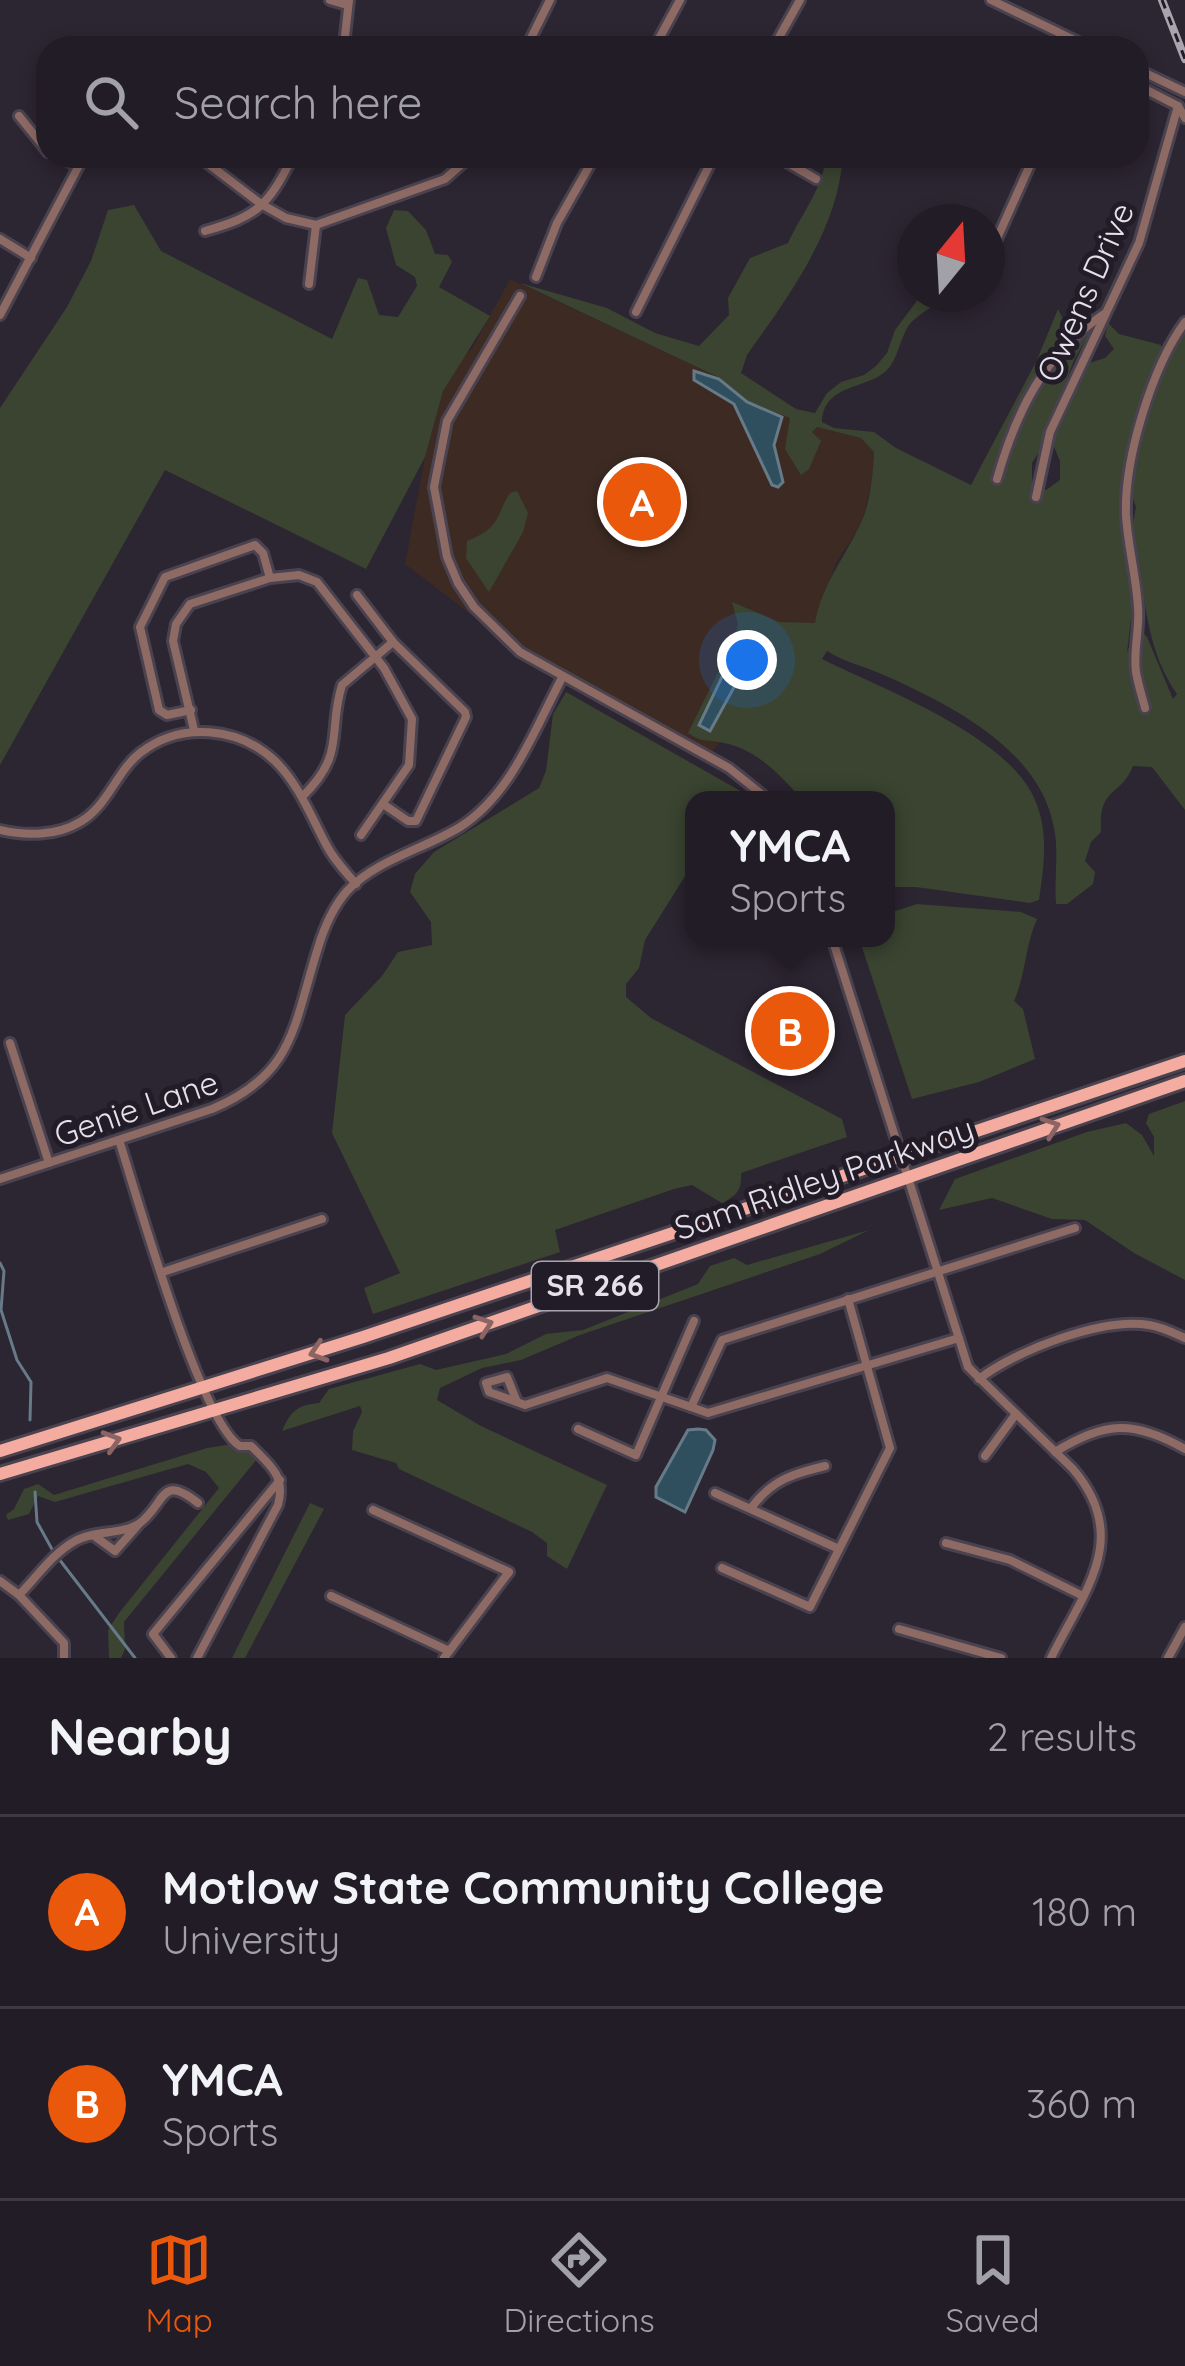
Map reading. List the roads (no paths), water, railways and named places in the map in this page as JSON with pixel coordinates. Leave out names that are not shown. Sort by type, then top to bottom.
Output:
[{"type":"main road","name":"Sam Ridley Parkway","points":[[1,1451],[203,1389],[1185,1061]]},
{"type":"main road","name":"Sam Ridley Parkway","points":[[0,1474],[388,1358],[1185,1081]]},
{"type":"street","points":[[330,0],[348,2],[345,36]]},
{"type":"street","points":[[532,36],[550,0]]},
{"type":"street","points":[[660,36],[680,0]]},
{"type":"street","points":[[780,36],[800,0]]},
{"type":"street","points":[[991,0],[1062,36]]},
{"type":"street","points":[[1149,75],[1183,91]]},
{"type":"street","points":[[1149,91],[1178,106],[1185,118]]},
{"type":"street","name":"Owens Drive","points":[[1036,497],[1050,432],[1139,243],[1178,106]]},
{"type":"street","points":[[19,116],[36,137]]},
{"type":"street","points":[[0,315],[77,168]]},
{"type":"street","points":[[214,168],[286,218],[316,225],[445,179],[457,168]]},
{"type":"street","points":[[205,231],[250,218],[285,168]]},
{"type":"street","points":[[536,277],[557,224],[588,168]]},
{"type":"street","points":[[635,312],[708,168]]},
{"type":"street","points":[[797,168],[816,179]]},
{"type":"street","points":[[1005,221],[1029,168]]},
{"type":"street","points":[[309,284],[316,225]]},
{"type":"street","points":[[0,239],[32,258]]},
{"type":"street","points":[[520,296],[447,421],[434,487],[447,557],[474,608],[520,652],[729,768],[758,791]]},
{"type":"street","points":[[997,479],[1023,404],[1076,333],[1105,313]]},
{"type":"street","points":[[1145,708],[1136,669],[1139,618],[1129,556],[1128,469],[1156,377],[1171,340],[1185,322]]},
{"type":"street","points":[[190,710],[167,715],[158,710],[140,627],[165,577],[255,545],[263,553],[270,578]]},
{"type":"street","points":[[194,730],[173,641],[176,624],[190,604],[270,578],[299,575],[317,582],[375,658],[412,719],[409,765],[361,835]]},
{"type":"street","points":[[357,595],[393,642],[466,717],[416,821],[382,804]]},
{"type":"street","points":[[302,797],[330,759],[343,685],[393,642]]},
{"type":"street","name":"Genie Lane","points":[[0,1179],[243,1096],[278,1066],[325,925],[346,892],[376,869],[462,826],[495,797],[563,676]]},
{"type":"street","points":[[0,830],[50,833],[79,823],[141,752],[194,730],[240,739],[278,764],[302,797],[331,853],[356,884]]},
{"type":"street","points":[[835,947],[968,1367],[1088,1487],[1102,1526],[1100,1560],[1051,1658]]},
{"type":"street","points":[[10,1043],[49,1163]]},
{"type":"street","points":[[119,1140],[203,1389],[229,1440],[250,1446],[278,1473],[283,1489],[197,1658]]},
{"type":"street","points":[[163,1272],[322,1219]]},
{"type":"street","points":[[692,1407],[722,1340],[1075,1228]]},
{"type":"street","points":[[722,1568],[810,1606],[890,1448],[848,1299]]},
{"type":"street","points":[[578,1429],[636,1455],[694,1321]]},
{"type":"street","points":[[979,1379],[1022,1353],[1114,1326],[1147,1324],[1185,1338]]},
{"type":"street","points":[[517,1402],[524,1405],[607,1378],[708,1413],[959,1338]]},
{"type":"street","points":[[986,1456],[1016,1414]]},
{"type":"street","points":[[1055,1452],[1088,1433],[1121,1427],[1145,1430],[1185,1449]]},
{"type":"street","points":[[751,1508],[784,1476],[825,1466]]},
{"type":"street","points":[[171,1658],[153,1634],[280,1480]]},
{"type":"street","points":[[92,1534],[115,1551],[166,1492],[182,1490],[198,1503]]},
{"type":"street","points":[[715,1493],[839,1549]]},
{"type":"street","points":[[331,1596],[447,1654],[509,1572],[373,1510]]},
{"type":"street","points":[[253,1513],[267,1525]]},
{"type":"street","points":[[19,1595],[75,1540],[138,1525]]},
{"type":"street","points":[[238,1530],[257,1545]]},
{"type":"street","points":[[946,1543],[1010,1560],[1083,1596]]},
{"type":"street","points":[[0,1581],[64,1642],[64,1658]]},
{"type":"street","points":[[1168,1658],[1180,1648],[1185,1627]]},
{"type":"street","points":[[899,1629],[1001,1658]]},
{"type":"water","points":[[694,371],[719,379],[747,402],[782,417],[774,445],[783,482],[778,487],[772,485],[734,404],[694,380]]},
{"type":"water","points":[[743,643],[754,651],[710,731],[699,725]]},
{"type":"water","points":[[698,1429],[715,1440],[685,1512],[656,1497],[656,1487],[688,1430]]},
{"type":"waterway","points":[[0,1263],[4,1271],[1,1310],[17,1360],[31,1382],[30,1420]]},
{"type":"waterway","points":[[35,1492],[37,1522],[53,1551]]},
{"type":"waterway","points":[[59,1559],[135,1658]]},
{"type":"railway","points":[[1162,0],[1185,59]]},
{"type":"place","name":"Motlow State Community College","points":[[642,502]]},
{"type":"place","name":"YMCA","points":[[790,1031]]}]
